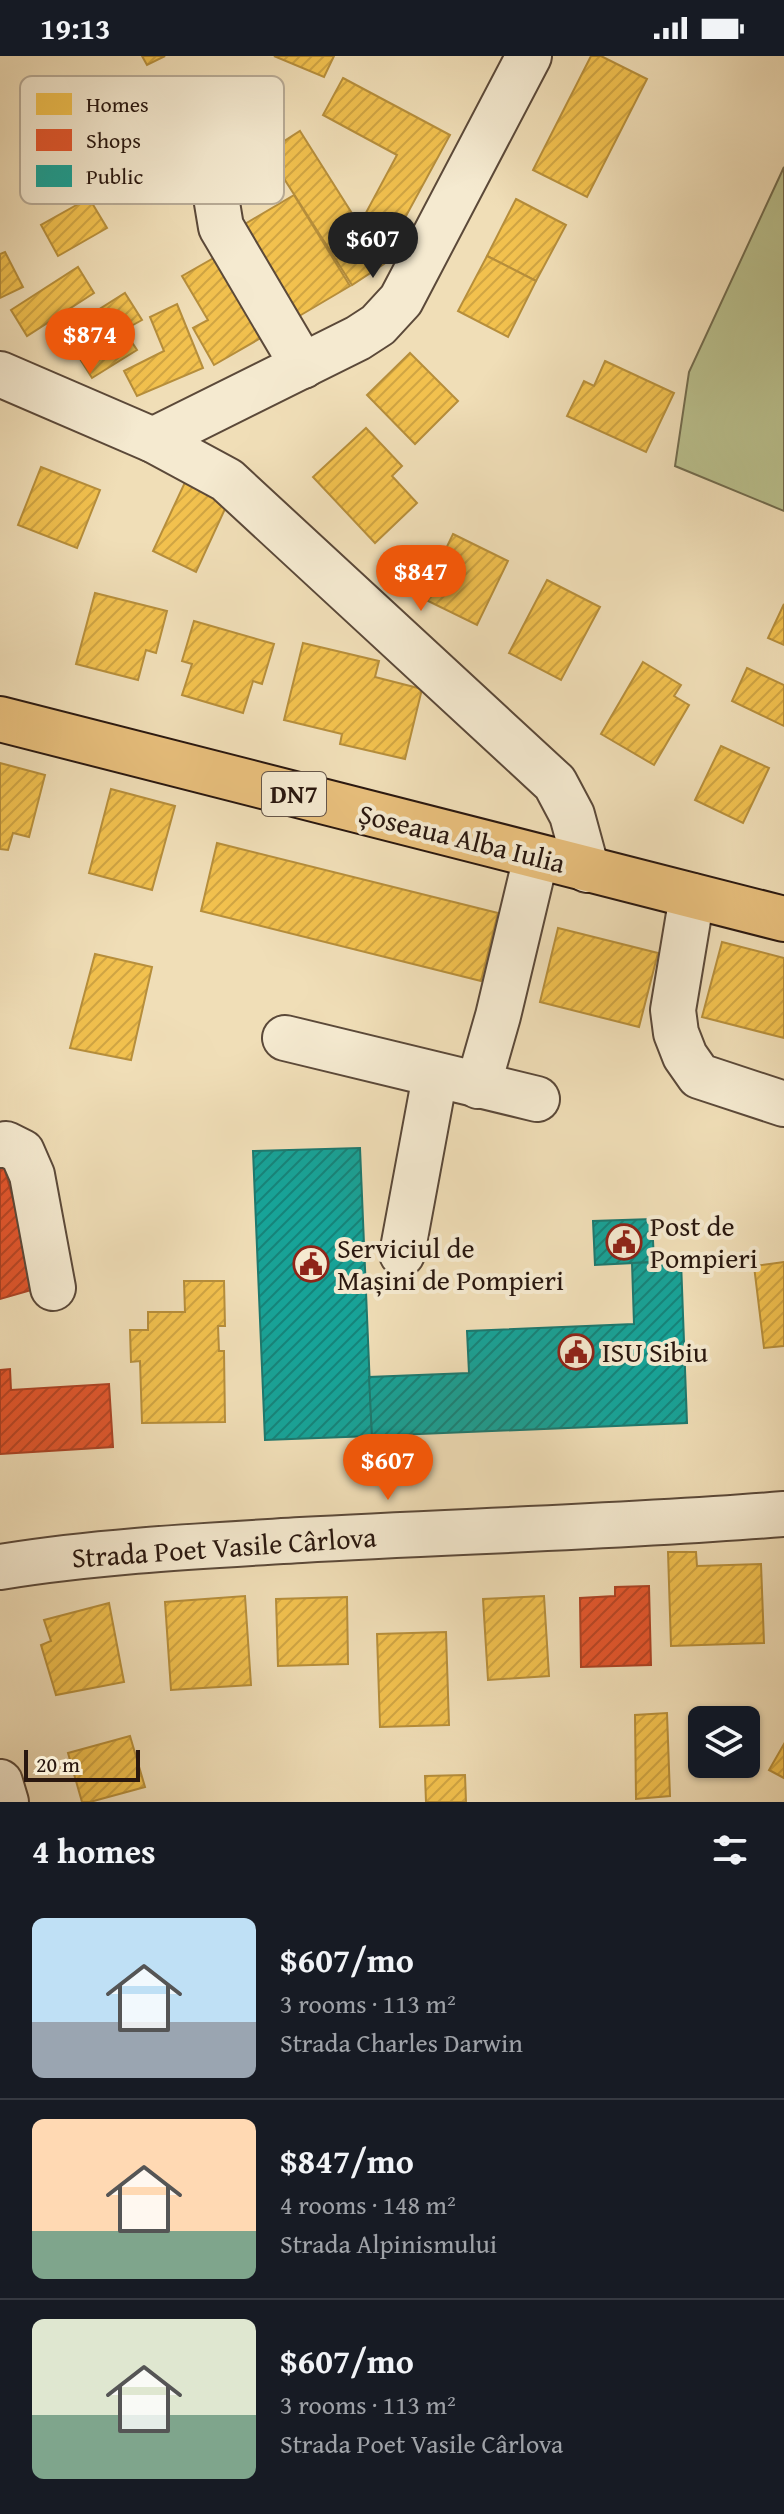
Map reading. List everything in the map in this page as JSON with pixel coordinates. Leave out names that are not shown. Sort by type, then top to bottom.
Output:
[{"type":"main road","name":"Șoseaua Alba Iulia","points":[[0,719],[784,919]]},
{"type":"street","points":[[153,440],[358,338],[392,312],[529,56]]},
{"type":"street","points":[[217,204],[221,227],[303,366]]},
{"type":"street","points":[[0,374],[153,440],[227,480],[555,783],[572,815],[587,870]]},
{"type":"street","points":[[478,1086],[536,857]]},
{"type":"street","points":[[692,896],[673,1010],[676,1033],[685,1056],[699,1076],[784,1104]]},
{"type":"street","points":[[285,1038],[537,1099]]},
{"type":"street","points":[[402,1254],[435,1076]]},
{"type":"street","points":[[0,1145],[6,1144],[22,1152],[32,1175],[53,1288]]},
{"type":"street","name":"Strada Poet Vasile Cârlova","points":[[0,1567],[52,1559],[221,1545],[701,1521],[784,1514]]},
{"type":"street","points":[[0,1782],[6,1802]]},
{"type":"green space","points":[[784,167],[784,511],[675,466],[689,372]]},
{"type":"building: Homes","points":[[142,56],[165,56],[147,65]]},
{"type":"building: Homes","points":[[274,56],[334,56],[324,77]]},
{"type":"building: Homes","points":[[591,56],[601,56],[647,79],[587,197],[533,170]]},
{"type":"building: Homes","points":[[343,78],[450,135],[393,240],[361,222],[397,155],[323,115]]},
{"type":"building: Homes","points":[[300,131],[384,264],[352,285],[284,179],[284,141]]},
{"type":"building: Homes","points":[[294,195],[350,286],[284,325],[228,234],[279,204],[284,204]]},
{"type":"building: Homes","points":[[516,199],[566,225],[536,281],[487,256]]},
{"type":"building: Homes","points":[[78,204],[93,204],[107,228],[58,256],[41,225]]},
{"type":"building: Homes","points":[[5,252],[23,287],[0,298],[0,254]]},
{"type":"building: Homes","points":[[219,255],[266,335],[214,365],[193,328],[208,320],[182,276]]},
{"type":"building: Homes","points":[[487,256],[536,281],[508,337],[458,311]]},
{"type":"building: Homes","points":[[78,267],[94,293],[27,336],[11,310]]},
{"type":"building: Homes","points":[[125,293],[142,320],[124,330],[137,350],[92,378],[63,332]]},
{"type":"building: Homes","points":[[177,304],[203,368],[137,396],[124,371],[164,351],[150,317]]},
{"type":"building: Homes","points":[[410,353],[458,401],[415,444],[367,395]]},
{"type":"building: Homes","points":[[605,361],[674,393],[646,452],[567,416],[584,381],[594,386]]},
{"type":"building: Homes","points":[[366,428],[402,466],[392,476],[417,503],[375,543],[313,477]]},
{"type":"building: Homes","points":[[41,467],[100,490],[77,548],[18,525]]},
{"type":"building: Homes","points":[[187,478],[230,498],[196,572],[153,551]]},
{"type":"building: Homes","points":[[453,534],[508,561],[477,625],[422,598]]},
{"type":"building: Homes","points":[[547,580],[600,607],[561,680],[509,653]]},
{"type":"building: Homes","points":[[95,593],[167,611],[156,653],[146,650],[138,680],[76,664]]},
{"type":"building: Homes","points":[[784,604],[784,645],[768,638]]},
{"type":"building: Homes","points":[[194,621],[274,644],[262,684],[253,681],[243,713],[182,695],[192,664],[182,661]]},
{"type":"building: Homes","points":[[303,643],[379,661],[375,677],[422,689],[405,759],[340,744],[342,734],[284,720]]},
{"type":"building: Homes","points":[[643,662],[681,685],[674,696],[689,705],[654,765],[601,734]]},
{"type":"building: Homes","points":[[747,668],[784,685],[784,726],[732,701]]},
{"type":"building: Homes","points":[[721,746],[769,768],[743,823],[695,800]]},
{"type":"building: Homes","points":[[0,763],[45,775],[29,837],[13,833],[8,850],[0,849]]},
{"type":"building: Homes","points":[[111,789],[175,806],[152,890],[89,873]]},
{"type":"building: Homes","points":[[217,843],[498,913],[481,981],[201,911]]},
{"type":"building: Homes","points":[[558,928],[658,953],[639,1027],[540,1002]]},
{"type":"building: Homes","points":[[722,942],[784,958],[784,1038],[702,1017]]},
{"type":"building: Homes","points":[[95,954],[152,967],[131,1060],[70,1048]]},
{"type":"building: Homes","points":[[784,1262],[784,1346],[764,1348],[754,1266]]},
{"type":"building: Homes","points":[[184,1281],[224,1281],[225,1326],[218,1326],[219,1351],[224,1351],[225,1422],[142,1423],[140,1361],[131,1362],[130,1330],[148,1330],[148,1312],[185,1312]]},
{"type":"building: Homes","points":[[668,1552],[696,1552],[697,1566],[761,1564],[764,1643],[671,1646]]},
{"type":"building: Homes","points":[[245,1596],[251,1685],[171,1690],[165,1602]]},
{"type":"building: Homes","points":[[544,1596],[549,1676],[488,1680],[483,1599]]},
{"type":"building: Homes","points":[[347,1597],[348,1664],[278,1666],[276,1599]]},
{"type":"building: Homes","points":[[109,1603],[124,1682],[56,1695],[41,1645],[51,1641],[44,1620]]},
{"type":"building: Homes","points":[[446,1632],[449,1725],[380,1727],[377,1634]]},
{"type":"building: Homes","points":[[667,1713],[670,1796],[636,1799],[635,1715]]},
{"type":"building: Homes","points":[[130,1736],[145,1787],[82,1802],[68,1753]]},
{"type":"building: Homes","points":[[784,1744],[784,1778],[769,1770]]},
{"type":"building: Homes","points":[[465,1775],[466,1802],[426,1802],[425,1776]]},
{"type":"building: Shops","points":[[0,1153],[38,1288],[0,1299]]},
{"type":"building: Shops","points":[[10,1369],[11,1390],[109,1384],[113,1447],[0,1454],[0,1370]]},
{"type":"building: Shops","points":[[649,1586],[651,1665],[581,1667],[580,1598],[615,1596],[615,1587]]},
{"type":"building: Public","name":"Serviciul de Mașini de Pompieri","points":[[360,1148],[372,1436],[265,1440],[253,1151]]},
{"type":"building: Public","name":"Post de Pompieri","points":[[652,1219],[654,1262],[595,1265],[593,1221]]},
{"type":"building: Public","name":"ISU Sibiu","points":[[681,1261],[687,1423],[372,1436],[369,1377],[469,1373],[467,1331],[634,1324],[632,1263]]},
{"type":"place","name":"Post de Pompieri","points":[[624,1242]]},
{"type":"place","name":"Serviciul de Mașini de Pompieri","points":[[311,1264]]},
{"type":"place","name":"ISU Sibiu","points":[[576,1352]]}]
